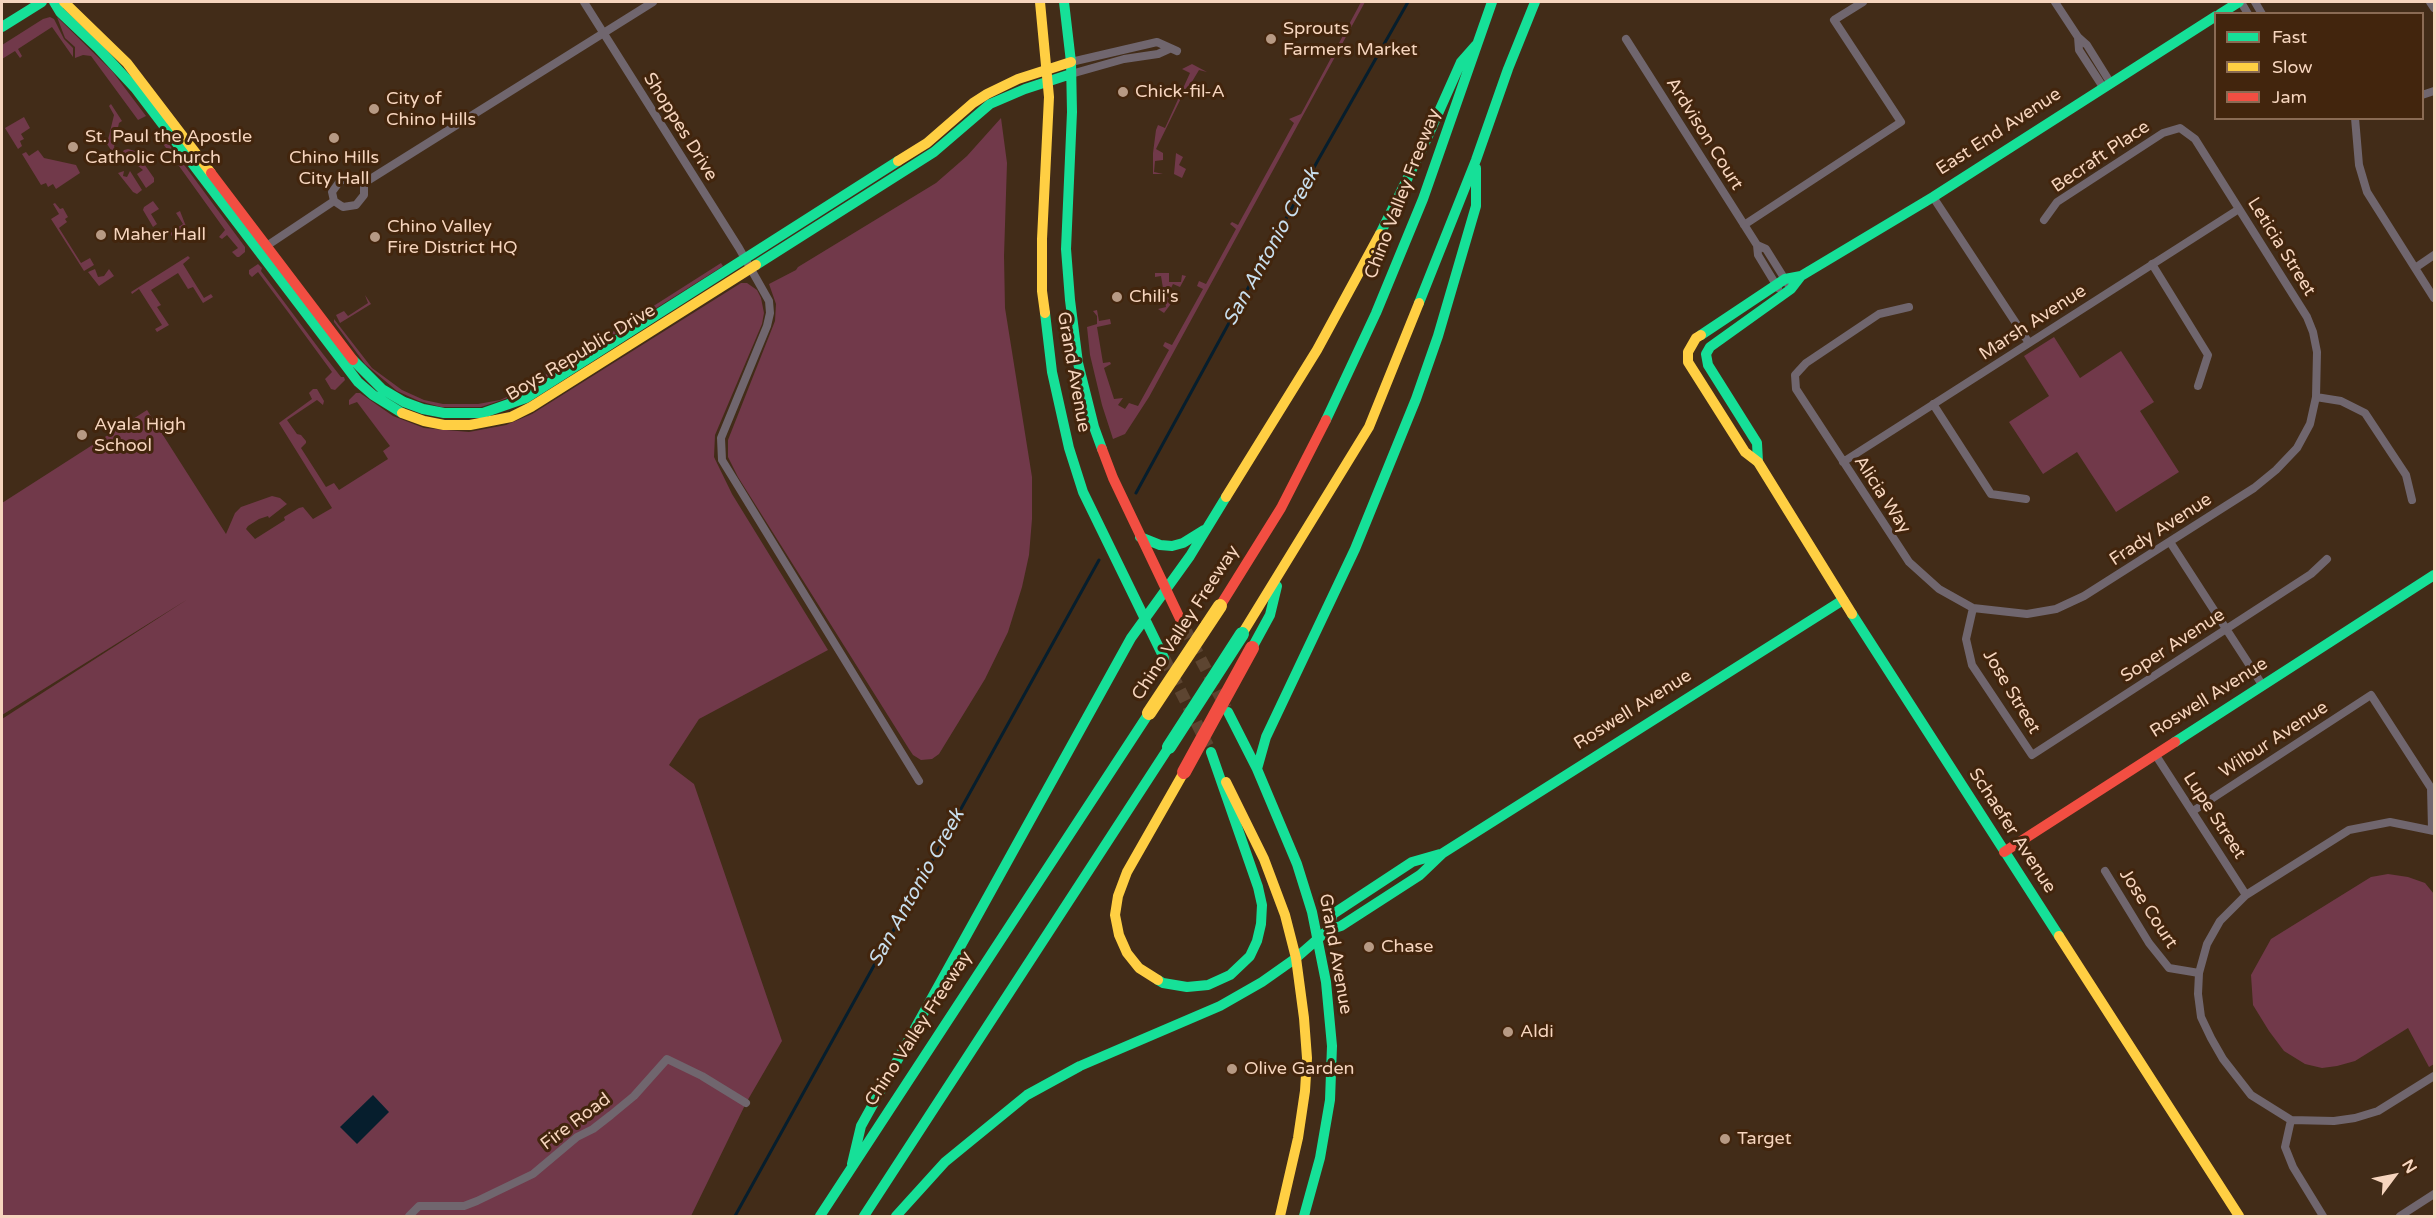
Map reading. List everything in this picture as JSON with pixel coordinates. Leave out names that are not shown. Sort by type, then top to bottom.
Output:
[{"type":"main road","points":[[2,27],[42,2]]},
{"type":"main road","name":"Boys Republic Drive","points":[[54,2],[60,12],[103,52],[130,82],[262,248]]},
{"type":"main road","name":"Boys Republic Drive","points":[[64,2],[127,63],[350,373],[365,389],[381,401],[405,414],[432,423],[454,425],[491,422],[511,417],[531,407],[748,263],[934,152],[990,104],[1048,76],[1071,68]]},
{"type":"main road","name":"Grand Avenue","points":[[1040,2],[1048,76],[1042,239],[1044,321],[1048,354],[1063,425],[1092,513],[1164,658]]},
{"type":"main road","name":"Grand Avenue","points":[[1064,2],[1071,68],[1072,140],[1066,236],[1074,337],[1096,434],[1113,478],[1184,627]]},
{"type":"main road","name":"Chino Valley Freeway","points":[[820,1216],[1220,606],[1281,508],[1313,448],[1376,313],[1423,199],[1492,2]]},
{"type":"main road","points":[[864,1216],[1280,575],[1369,427],[1476,160],[1508,69],[1535,2]]},
{"type":"main road","points":[[2223,12],[2240,2]]},
{"type":"main road","name":"East End Avenue","points":[[1691,344],[1696,338],[1933,197],[2214,17]]},
{"type":"main road","points":[[852,1164],[861,1126],[1131,638],[1208,527],[1317,350],[1365,264],[1424,145],[1461,62],[1476,45]]},
{"type":"main road","points":[[1257,768],[1266,737],[1352,557],[1416,399],[1438,336],[1476,206],[1476,160]]},
{"type":"main road","name":"East End Avenue","points":[[1706,354],[1710,347],[1784,287]]},
{"type":"main road","name":"Schaefer Avenue","points":[[1691,344],[1688,362],[1745,452],[1758,462],[1843,600],[2239,1216]]},
{"type":"main road","name":"Schaefer Avenue","points":[[1706,354],[1708,365],[1757,443],[1758,462]]},
{"type":"main road","points":[[1140,537],[1160,545],[1172,546],[1183,543],[1208,527]]},
{"type":"main road","points":[[1280,575],[1270,615],[1127,872],[1118,896],[1115,915],[1119,935],[1127,953],[1139,968],[1163,983],[1187,987],[1208,985],[1230,975],[1250,956],[1257,941],[1262,905],[1258,887],[1210,749],[1273,880],[1296,958],[1304,1018],[1306,1069],[1298,1138],[1280,1216]]},
{"type":"main road","name":"Roswell Avenue","points":[[2004,852],[2434,575]]},
{"type":"main road","name":"Roswell Avenue","points":[[896,1216],[945,1162],[1027,1095],[1080,1065],[1220,1006],[1262,982],[1296,958],[1323,934],[1333,914],[1412,862],[1443,853],[1843,600]]},
{"type":"main road","name":"Grand Avenue","points":[[1228,712],[1257,768],[1323,934],[1330,1028],[1331,1082],[1320,1158],[1304,1216]]},
{"type":"street","name":"Shoppes Drive","points":[[584,2],[767,296],[769,318],[721,438],[722,460],[919,781]]},
{"type":"street","points":[[364,183],[653,2]]},
{"type":"street","points":[[1744,225],[1901,122],[1834,20],[1863,2]]},
{"type":"street","points":[[2055,2],[2078,38],[2087,45],[2106,85]]},
{"type":"street","points":[[2430,2],[2434,8]]},
{"type":"street","name":"Ardvison Court","points":[[1626,39],[1757,245],[1766,249],[1784,287]]},
{"type":"street","points":[[1157,42],[1173,50],[1158,54],[1071,68],[1150,43],[1157,42]]},
{"type":"street","points":[[2355,120],[2359,165],[2367,192],[2434,298]]},
{"type":"street","name":"Leticia Street","points":[[2180,129],[2195,139],[2307,317],[2317,352],[2316,397]]},
{"type":"street","name":"Becraft Place","points":[[2043,220],[2057,202],[2163,133],[2180,129]]},
{"type":"street","points":[[352,177],[364,183],[364,195],[356,205],[343,207],[334,201],[332,192],[340,181],[352,177]]},
{"type":"street","points":[[1933,197],[2029,343]]},
{"type":"street","points":[[262,248],[334,201]]},
{"type":"street","name":"Marsh Avenue","points":[[1843,462],[2239,209]]},
{"type":"street","points":[[2415,268],[2434,255]]},
{"type":"street","points":[[2152,264],[2208,355],[2198,386]]},
{"type":"street","name":"Alicia Way","points":[[1909,307],[1880,314],[1806,363],[1795,375],[1796,389],[1909,562],[1939,589],[1973,608]]},
{"type":"street","points":[[2316,397],[2341,401],[2365,413],[2406,475],[2412,500]]},
{"type":"street","name":"Frady Avenue","points":[[1973,608],[2027,614],[2056,609],[2084,596],[2254,488],[2276,471],[2297,448],[2310,424],[2316,397]]},
{"type":"street","points":[[1933,404],[1991,494],[2026,499]]},
{"type":"street","points":[[2170,542],[2263,686]]},
{"type":"street","name":"Soper Avenue","points":[[2032,755],[2311,574],[2327,559]]},
{"type":"street","name":"Jose Street","points":[[1973,608],[1966,639],[1972,665],[2032,755]]},
{"type":"street","name":"Wilbur Avenue","points":[[2193,811],[2371,694],[2431,788],[2433,830]]},
{"type":"street","name":"Lupe Street","points":[[2156,754],[2246,895]]},
{"type":"street","points":[[2433,830],[2390,822],[2349,830],[2246,895],[2220,921],[2207,944],[2199,974],[2201,1017],[2223,1059],[2251,1095],[2291,1120],[2334,1121],[2378,1111],[2434,1076]]},
{"type":"street","name":"Jose Court","points":[[2105,871],[2149,943],[2169,968],[2199,974]]},
{"type":"street","name":"Fire Road","points":[[409,1216],[418,1206],[464,1206],[533,1174],[577,1137],[593,1129],[634,1096],[667,1059],[702,1076],[746,1103]]},
{"type":"street","points":[[2291,1120],[2285,1147],[2293,1167],[2323,1216]]},
{"type":"street","points":[[2400,1216],[2434,1194]]},
{"type":"shaded area","points":[[1361,2],[1365,2],[1149,397],[1125,434],[1113,439],[1090,355],[1087,327],[1097,324],[1097,316],[1093,311],[1097,310],[1099,321],[1110,319],[1111,324],[1097,327],[1103,363],[1110,362],[1111,364],[1104,368],[1114,399],[1123,398],[1118,405],[1125,409],[1129,403],[1138,406],[1169,350],[1163,346],[1165,342],[1172,345],[1203,289],[1197,286],[1199,281],[1206,284],[1236,229],[1230,224],[1232,222],[1238,225],[1294,123],[1289,119],[1301,114]]},
{"type":"shaded area","points":[[50,17],[54,19],[64,39],[73,48],[73,57],[52,27],[18,49],[22,56],[20,58],[15,51],[2,59],[2,45]]},
{"type":"shaded area","points":[[57,17],[112,71],[146,116],[138,120],[91,56],[83,55],[75,58],[75,47],[65,38]]},
{"type":"shaded area","points":[[1192,64],[1207,72],[1199,70],[1186,88],[1156,149],[1163,153],[1163,160],[1155,161],[1154,172],[1163,174],[1153,174],[1156,130],[1158,125],[1165,128],[1190,73],[1182,69]]},
{"type":"shaded area","points":[[111,104],[122,121],[119,123],[114,147],[117,151],[113,153],[107,144],[114,115],[109,106]]},
{"type":"shaded area","points":[[24,117],[30,128],[21,134],[24,139],[20,141],[22,146],[18,149],[5,128]]},
{"type":"shaded area","points":[[1001,118],[1007,163],[1005,308],[1032,477],[1029,555],[1008,632],[985,679],[939,754],[932,759],[921,760],[909,749],[738,477],[728,457],[728,440],[775,321],[776,304],[769,284],[796,270],[936,183],[967,156]]},
{"type":"shaded area","points":[[158,134],[162,135],[245,247],[245,252],[239,257],[232,252],[238,248],[227,235],[222,239],[219,237],[225,230],[161,141],[154,143],[153,139]]},
{"type":"shaded area","points":[[38,150],[44,158],[76,165],[80,173],[56,189],[53,184],[48,187],[46,183],[41,185],[22,154],[26,152],[29,156]]},
{"type":"shaded area","points":[[124,150],[135,151],[154,178],[154,182],[146,188],[137,174],[143,170],[137,165],[133,155],[125,155],[119,164],[116,166],[115,164]]},
{"type":"shaded area","points":[[1176,153],[1183,157],[1179,165],[1186,169],[1182,178],[1174,174]]},
{"type":"shaded area","points":[[124,171],[123,176],[127,177],[130,171],[142,190],[137,194],[118,173]]},
{"type":"shaded area","points":[[153,201],[159,209],[151,214],[157,224],[153,227],[143,210]]},
{"type":"shaded area","points":[[55,203],[60,209],[63,208],[68,217],[65,219],[67,222],[59,228],[81,263],[90,258],[94,265],[84,271],[51,219],[59,214],[53,204]]},
{"type":"shaded area","points":[[180,211],[187,229],[173,238],[170,233],[183,224],[176,213]]},
{"type":"shaded area","points":[[188,256],[190,258],[183,264],[204,298],[211,294],[213,297],[203,303],[193,287],[188,289],[178,273],[151,290],[161,305],[157,307],[169,325],[157,332],[155,329],[162,325],[139,289],[132,294],[131,292]]},
{"type":"shaded area","points":[[721,263],[723,266],[520,394],[481,407],[441,407],[419,401],[397,391],[365,364],[334,322],[334,319],[372,368],[402,390],[424,400],[443,404],[478,404],[500,400],[520,391]]},
{"type":"shaded area","points":[[258,264],[323,354],[341,377],[344,377],[345,380],[335,390],[331,389],[325,379],[332,372],[288,312],[258,272],[252,277],[249,274],[249,270]]},
{"type":"shaded area","points":[[95,269],[98,277],[104,276],[109,269],[114,276],[99,286],[88,272]]},
{"type":"shaded area","points":[[1155,273],[1169,273],[1169,282],[1181,282],[1182,275],[1186,276],[1180,287],[1173,284],[1167,296],[1173,301],[1164,313],[1158,309],[1166,307],[1161,276],[1155,277]]},
{"type":"shaded area","points":[[741,283],[747,283],[757,290],[764,313],[762,324],[715,435],[714,457],[732,494],[828,650],[699,719],[669,765],[694,784],[782,1041],[746,1103],[691,1216],[2,1216],[2,719],[188,599],[2,715],[2,503],[147,410],[226,534],[235,513],[241,507],[272,496],[280,498],[287,504],[269,518],[268,516],[259,519],[248,526],[246,529],[255,539],[299,508],[303,507],[313,519],[332,508],[279,423],[312,399],[309,393],[313,389],[317,389],[324,401],[323,405],[317,400],[287,420],[297,434],[306,441],[301,448],[326,487],[334,483],[339,490],[388,459],[383,451],[390,446],[357,402],[349,405],[349,400],[356,393],[360,393],[393,416],[424,428],[469,432],[506,425],[532,414]]},
{"type":"shaded area","points":[[365,295],[371,304],[340,323],[336,315],[344,311],[348,316],[368,303]]},
{"type":"shaded area","points":[[2054,337],[2080,378],[2121,351],[2154,402],[2140,411],[2179,472],[2116,512],[2077,452],[2043,474],[2009,422],[2049,396],[2024,356]]},
{"type":"shaded area","points":[[2388,874],[2408,877],[2425,883],[2434,894],[2434,1064],[2429,1067],[2408,1028],[2355,1061],[2322,1068],[2305,1064],[2284,1051],[2253,1005],[2251,975],[2271,939],[2371,877]]},
{"type":"water","points":[[373,1095],[389,1112],[357,1144],[340,1127]]},
{"type":"waterway","name":"San Antonio Creek","points":[[1136,493],[1317,162],[1408,2]]},
{"type":"waterway","name":"San Antonio Creek","points":[[735,1216],[1099,560]]},
{"type":"tunnel","points":[[1184,627],[1226,708]]},
{"type":"tunnel","points":[[1164,658],[1208,746]]},
{"type":"traffic: fast","points":[[2,27],[42,2]]},
{"type":"traffic: fast","points":[[54,2],[60,12],[135,88],[358,382],[373,395],[402,413]]},
{"type":"traffic: fast","points":[[1064,2],[1071,62],[1072,112],[1066,249],[1070,300],[1078,363],[1102,449]]},
{"type":"traffic: fast","points":[[1326,420],[1376,313],[1423,199],[1492,2]]},
{"type":"traffic: fast","points":[[1419,303],[1535,2]]},
{"type":"traffic: fast","points":[[2223,12],[2239,2]]},
{"type":"traffic: fast","points":[[1701,335],[1785,279],[1801,276],[1933,197],[2214,17]]},
{"type":"traffic: fast","points":[[1380,234],[1424,145],[1461,62],[1476,45]]},
{"type":"traffic: fast","points":[[756,265],[934,152],[990,104],[1025,89],[1071,74]]},
{"type":"traffic: fast","points":[[353,360],[382,389],[404,402],[423,409],[444,413],[483,413],[526,398],[898,161]]},
{"type":"traffic: fast","points":[[1257,769],[1266,737],[1355,549],[1416,399],[1438,336],[1476,206],[1476,168]]},
{"type":"traffic: fast","points":[[1758,462],[1757,443],[1708,365],[1706,354],[1710,347],[1791,289],[1801,276]]},
{"type":"traffic: fast","points":[[1045,313],[1052,372],[1069,448],[1083,492],[1164,658]]},
{"type":"traffic: fast","points":[[852,1164],[861,1126],[1131,638],[1190,556],[1226,497]]},
{"type":"traffic: fast","points":[[1140,537],[1160,545],[1172,546],[1183,543],[1204,530]]},
{"type":"traffic: fast","points":[[2175,742],[2434,575]]},
{"type":"traffic: fast","points":[[1252,648],[1270,615],[1277,586]]},
{"type":"traffic: fast","points":[[1296,958],[1328,930],[1341,926],[1420,875],[1443,853],[1843,600]]},
{"type":"traffic: fast","points":[[1852,614],[2059,936]]},
{"type":"traffic: fast","points":[[1169,747],[1242,634]]},
{"type":"traffic: fast","points":[[1228,712],[1257,769],[1297,864],[1312,912],[1326,982],[1332,1046],[1330,1100],[1320,1158],[1304,1216]]},
{"type":"traffic: fast","points":[[820,1216],[1149,713]]},
{"type":"traffic: fast","points":[[864,1216],[1169,747]]},
{"type":"traffic: fast","points":[[1158,980],[1187,987],[1208,985],[1230,975],[1250,956],[1261,924],[1262,905],[1258,887],[1211,752]]},
{"type":"traffic: fast","points":[[1328,930],[1333,914],[1412,862],[1440,854]]},
{"type":"traffic: fast","points":[[896,1216],[945,1162],[1027,1095],[1080,1066],[1220,1006],[1262,982],[1296,958]]},
{"type":"traffic: slow","points":[[64,2],[127,63],[211,173]]},
{"type":"traffic: slow","points":[[1040,2],[1049,97],[1042,239],[1042,291],[1045,313]]},
{"type":"traffic: slow","points":[[898,161],[927,143],[973,103],[987,94],[1018,79],[1071,62]]},
{"type":"traffic: slow","points":[[1226,497],[1317,350],[1380,234]]},
{"type":"traffic: slow","points":[[402,413],[444,425],[470,425],[511,417],[531,407],[756,265]]},
{"type":"traffic: slow","points":[[1242,634],[1369,427],[1419,303]]},
{"type":"traffic: slow","points":[[1701,335],[1696,338],[1688,352],[1688,362],[1745,452],[1758,462],[1852,614]]},
{"type":"traffic: slow","points":[[1149,713],[1220,606]]},
{"type":"traffic: slow","points":[[1158,980],[1139,968],[1127,953],[1119,935],[1115,915],[1118,896],[1127,872],[1184,772]]},
{"type":"traffic: slow","points":[[1226,782],[1264,859],[1285,915],[1296,958],[1304,1018],[1307,1058],[1305,1091],[1298,1138],[1280,1216]]},
{"type":"traffic: slow","points":[[2059,936],[2239,1216]]},
{"type":"traffic: jam","points":[[211,173],[353,360]]},
{"type":"traffic: jam","points":[[1220,606],[1281,508],[1326,420]]},
{"type":"traffic: jam","points":[[1102,449],[1113,478],[1184,627]]},
{"type":"traffic: jam","points":[[1184,772],[1252,648]]},
{"type":"traffic: jam","points":[[2004,852],[2175,742]]},
{"type":"place","name":"Sprouts Farmers Market","points":[[1271,39]]},
{"type":"place","name":"Chick-fil-A","points":[[1123,92]]},
{"type":"place","name":"City of Chino Hills","points":[[374,109]]},
{"type":"place","name":"Chino Hills City Hall","points":[[334,138]]},
{"type":"place","name":"St. Paul the Apostle Catholic Church","points":[[73,147]]},
{"type":"place","name":"Maher Hall","points":[[101,235]]},
{"type":"place","name":"Chino Valley Fire District HQ","points":[[375,237]]},
{"type":"place","name":"Chili's","points":[[1117,297]]},
{"type":"place","name":"Ayala High School","points":[[82,435]]},
{"type":"place","name":"Chase","points":[[1369,947]]},
{"type":"place","name":"Aldi","points":[[1508,1032]]},
{"type":"place","name":"Olive Garden","points":[[1232,1069]]},
{"type":"place","name":"Target","points":[[1725,1139]]}]
